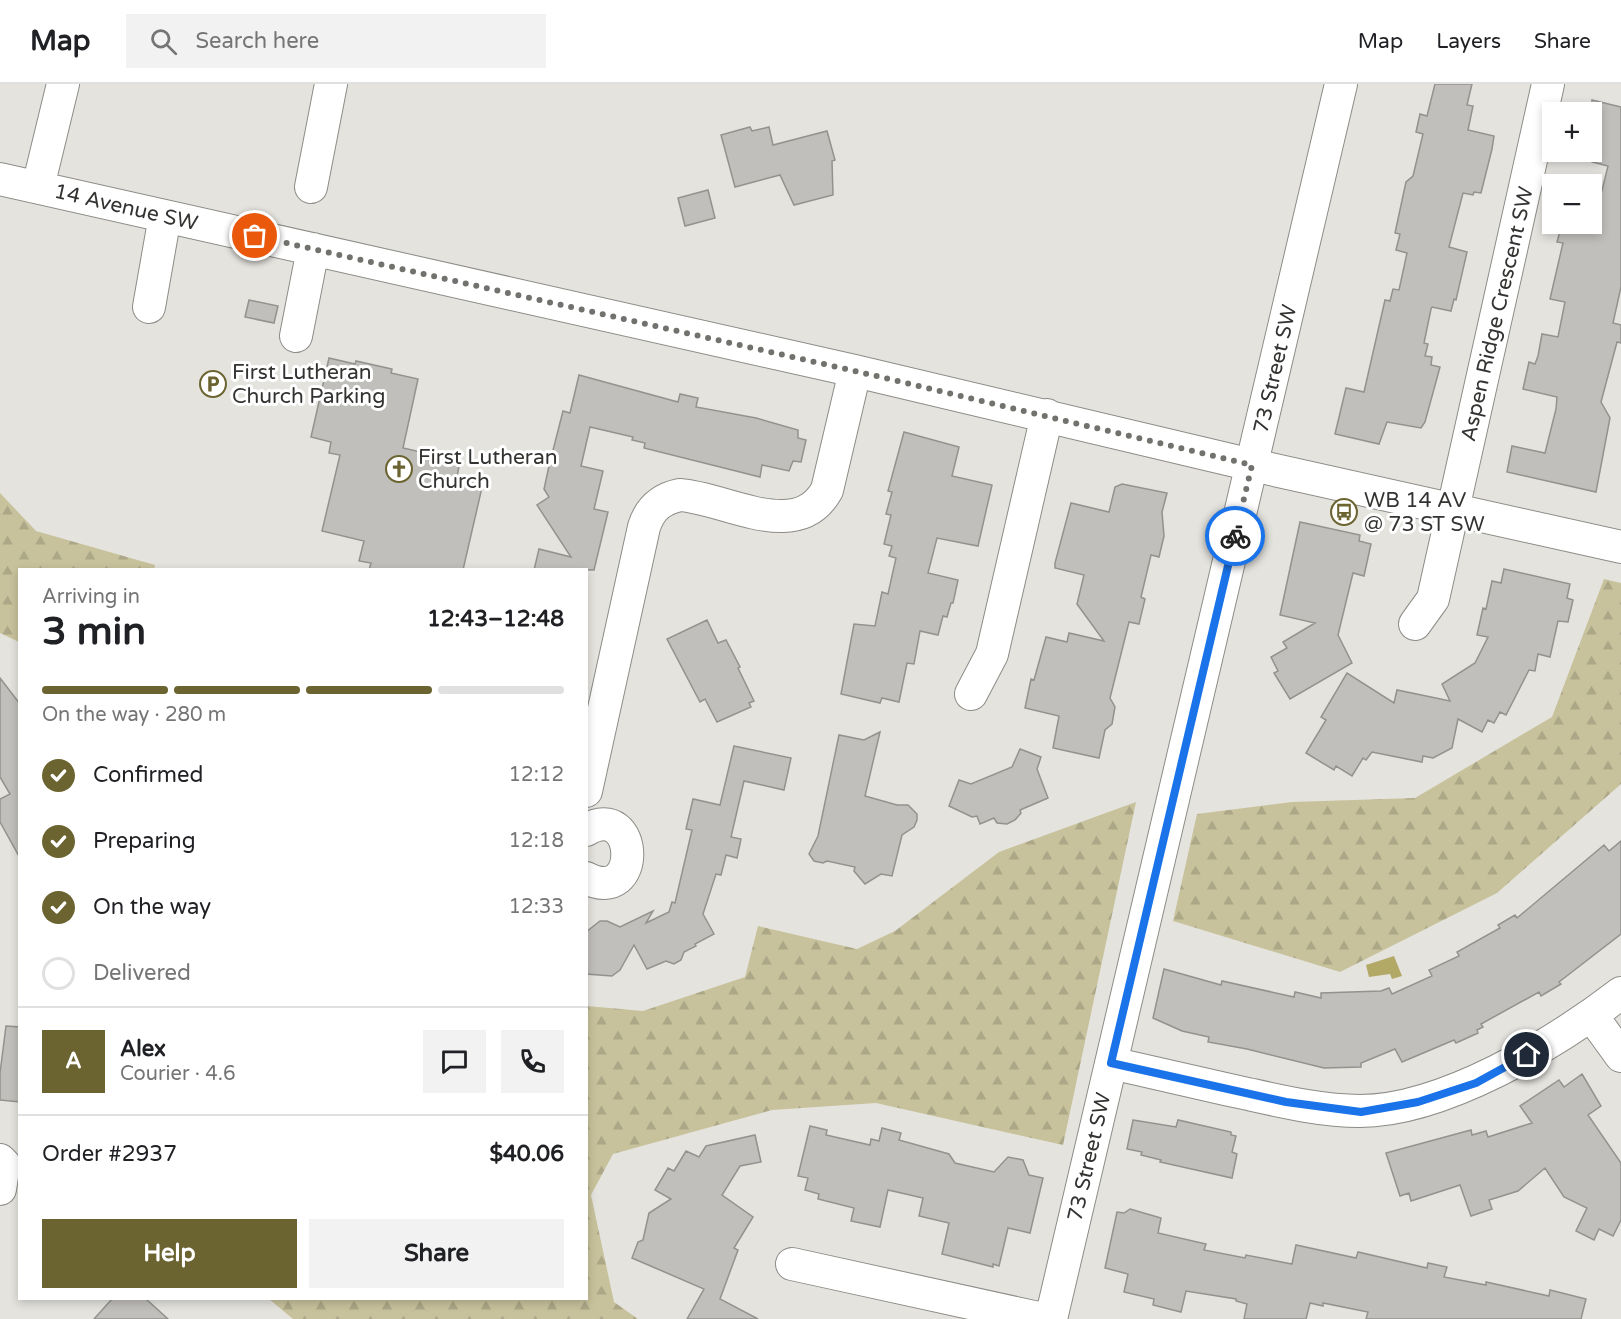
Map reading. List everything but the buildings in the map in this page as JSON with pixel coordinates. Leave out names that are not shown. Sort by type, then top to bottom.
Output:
[{"type":"street","points":[[38,187],[63,84]]},
{"type":"street","points":[[311,187],[331,84]]},
{"type":"street","name":"73 Street SW","points":[[1051,1319],[1341,84]]},
{"type":"street","name":"Aspen Ridge Crescent SW","points":[[1415,624],[1433,599],[1548,84]]},
{"type":"street","name":"14 Avenue SW","points":[[0,179],[855,371],[1252,465],[1621,547]]},
{"type":"street","points":[[150,307],[165,216]]},
{"type":"street","points":[[296,336],[313,249]]},
{"type":"street","points":[[588,782],[644,526],[652,510],[668,497],[680,495],[783,518],[806,513],[822,500],[827,490],[855,371]]},
{"type":"street","points":[[971,694],[992,654],[1047,416]]},
{"type":"street","points":[[588,822],[618,830],[624,837],[630,854],[628,863],[617,878],[598,882],[588,879]]},
{"type":"street","points":[[1111,1063],[1286,1102],[1361,1112],[1418,1102],[1476,1083],[1592,1016],[1621,993]]},
{"type":"street","points":[[1592,1016],[1621,1056]]},
{"type":"street","points":[[0,1160],[4,1164],[0,1189]]},
{"type":"street","points":[[792,1264],[1043,1319]]},
{"type":"green space","points":[[0,493],[36,531],[155,565],[154,568],[18,568],[18,642],[0,633]]},
{"type":"green space","points":[[1604,579],[1621,583],[1621,784],[1497,893],[1340,972],[1173,921],[1197,814],[1292,802],[1415,798],[1552,717]]},
{"type":"green space","points":[[1136,802],[1063,1145],[876,1103],[772,1110],[613,1154],[591,1195],[614,1302],[638,1319],[293,1319],[270,1300],[588,1300],[588,1006],[643,1011],[745,977],[758,926],[857,949],[895,931],[999,852]]},
{"type":"shaded area","points":[[1394,956],[1402,976],[1392,979],[1390,974],[1369,977],[1366,965]]},
{"type":"way so far","points":[[255,236],[855,371],[1252,465],[1235,536]]},
{"type":"place","name":"First Lutheran Church Parking","points":[[213,384]]},
{"type":"place","name":"First Lutheran Church","points":[[399,469]]},
{"type":"place","name":"WB 14 AV @ 73 ST SW","points":[[1344,512]]},
{"type":"route","points":[[1235,536],[1111,1063],[1286,1102],[1361,1112],[1418,1102],[1476,1083],[1506,1064],[1527,1055]]}]
